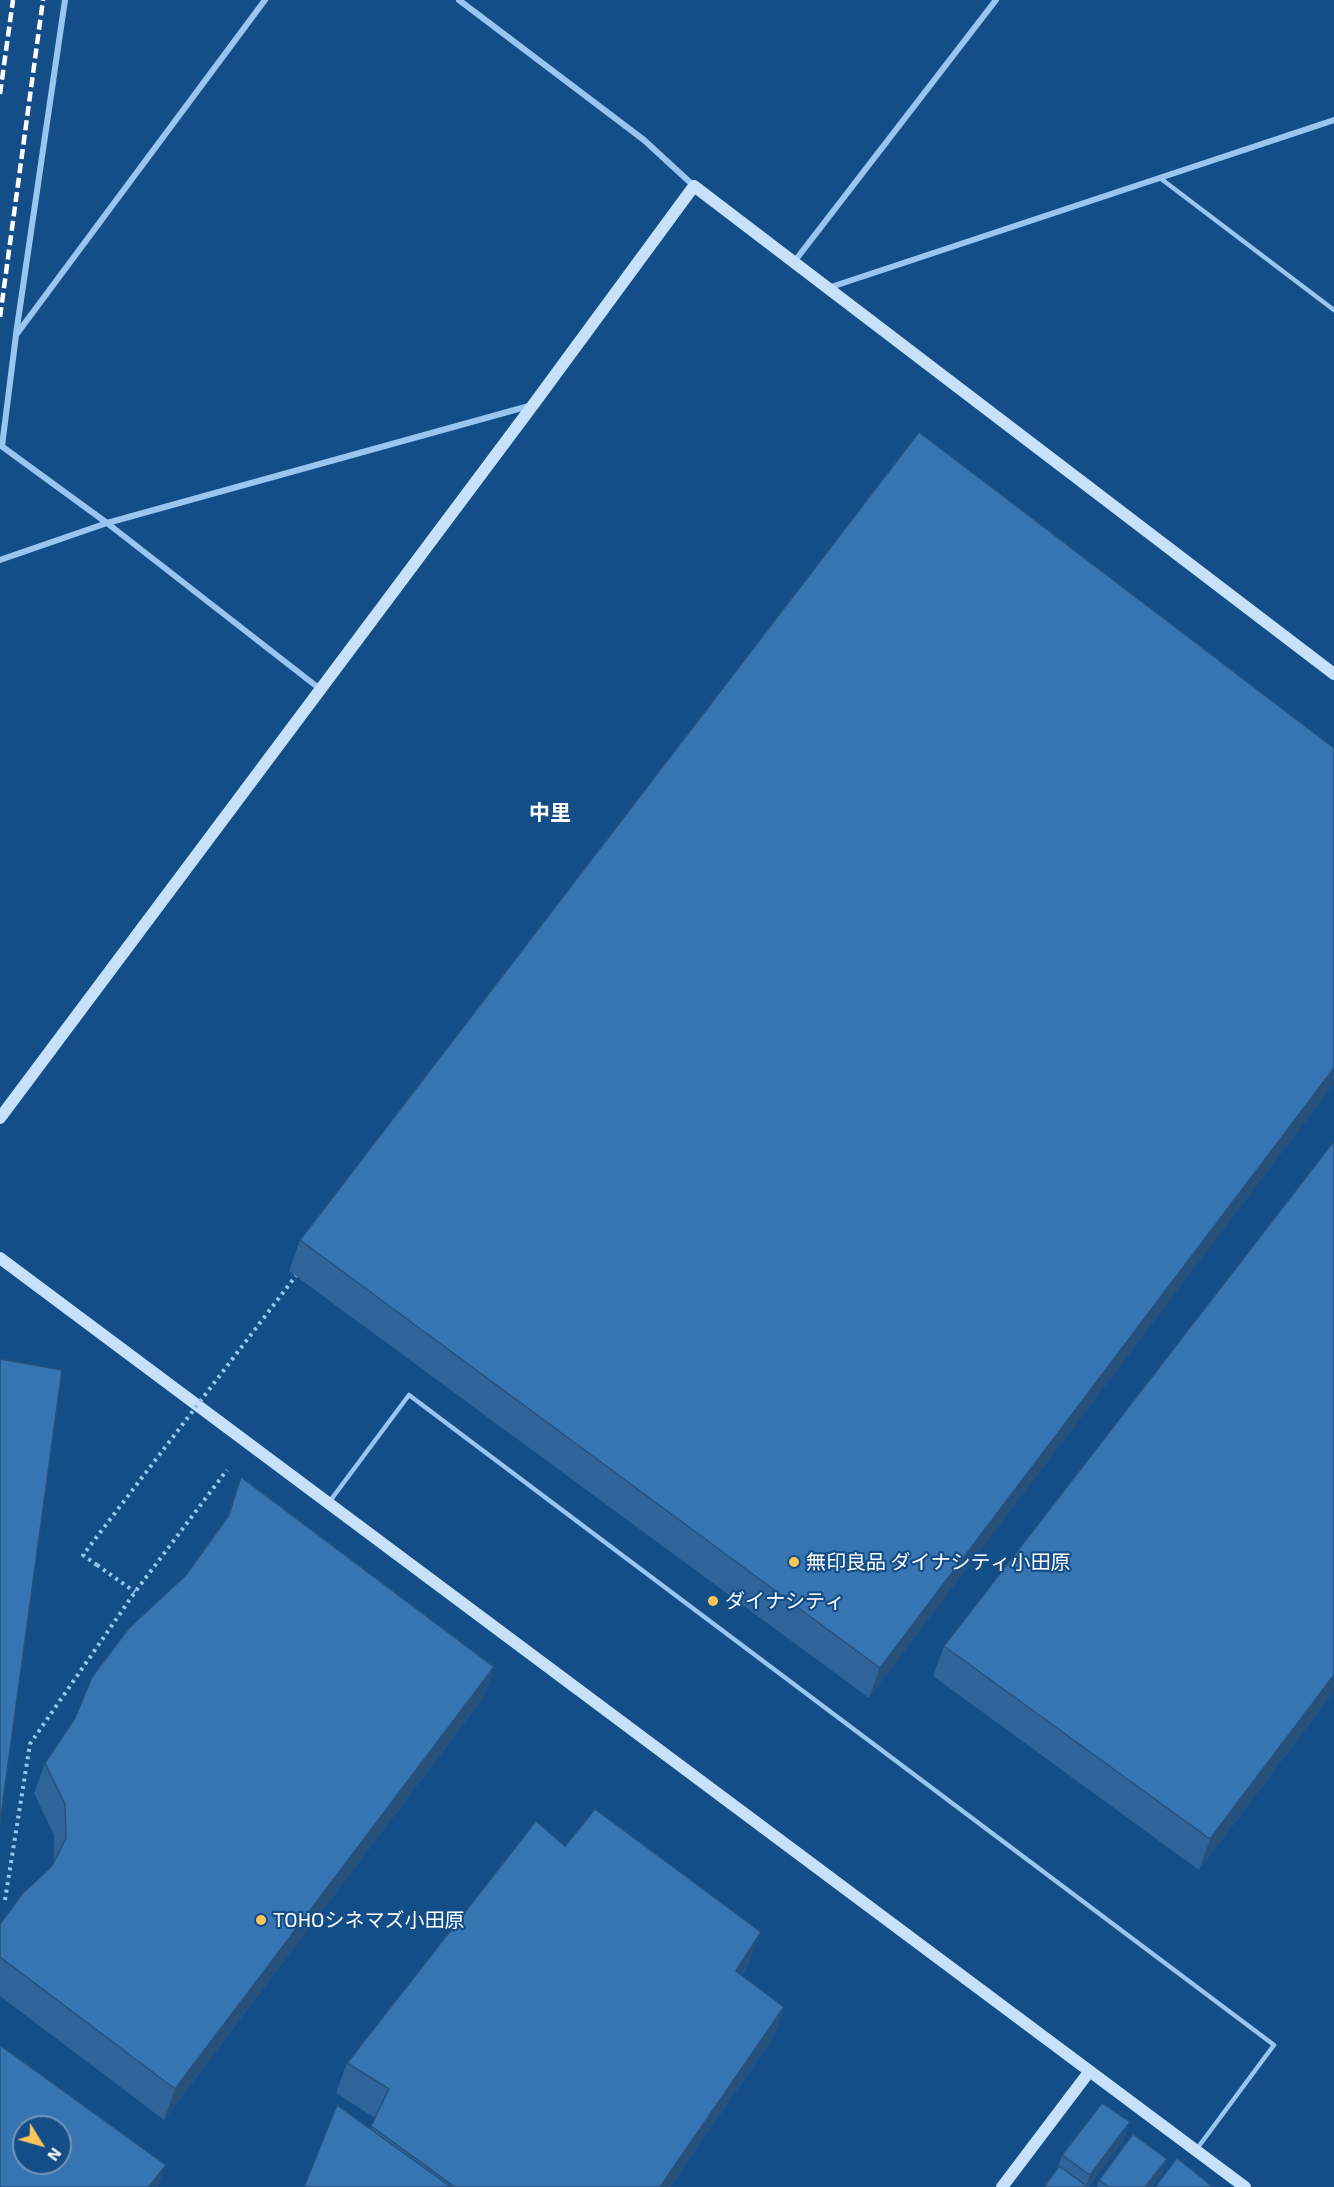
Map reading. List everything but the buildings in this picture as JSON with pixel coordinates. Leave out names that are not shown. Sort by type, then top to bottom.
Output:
[{"type":"street","points":[[65,0],[1,445],[107,523],[321,690]]},
{"type":"street","points":[[16,335],[265,0]]},
{"type":"street","points":[[459,0],[644,140],[694,186],[827,289],[1334,674]]},
{"type":"street","points":[[794,262],[996,0]]},
{"type":"street","points":[[827,289],[1334,120]]},
{"type":"street","points":[[0,1118],[321,690],[694,186]]},
{"type":"street","points":[[0,560],[107,523],[533,405]]},
{"type":"street","points":[[0,1258],[1245,2187]]},
{"type":"street","points":[[1002,2187],[1089,2072]]},
{"type":"lane","points":[[1160,178],[1334,310]]},
{"type":"lane","points":[[328,1503],[409,1395],[1274,2045],[1196,2151]]},
{"type":"path","points":[[135,1592],[83,1555],[301,1269]]},
{"type":"path","points":[[5,1900],[30,1744],[135,1592],[227,1470]]},
{"type":"railway","points":[[0,94],[13,0]]},
{"type":"railway","points":[[0,317],[43,0]]},
{"type":"place","name":"無印良品 ダイナシティ小田原","points":[[794,1562]]},
{"type":"place","name":"ダイナシティ","points":[[713,1601]]},
{"type":"place","name":"TOHOシネマズ小田原","points":[[261,1920]]},
{"type":"district","name":"中里","points":[[550,813]]}]
